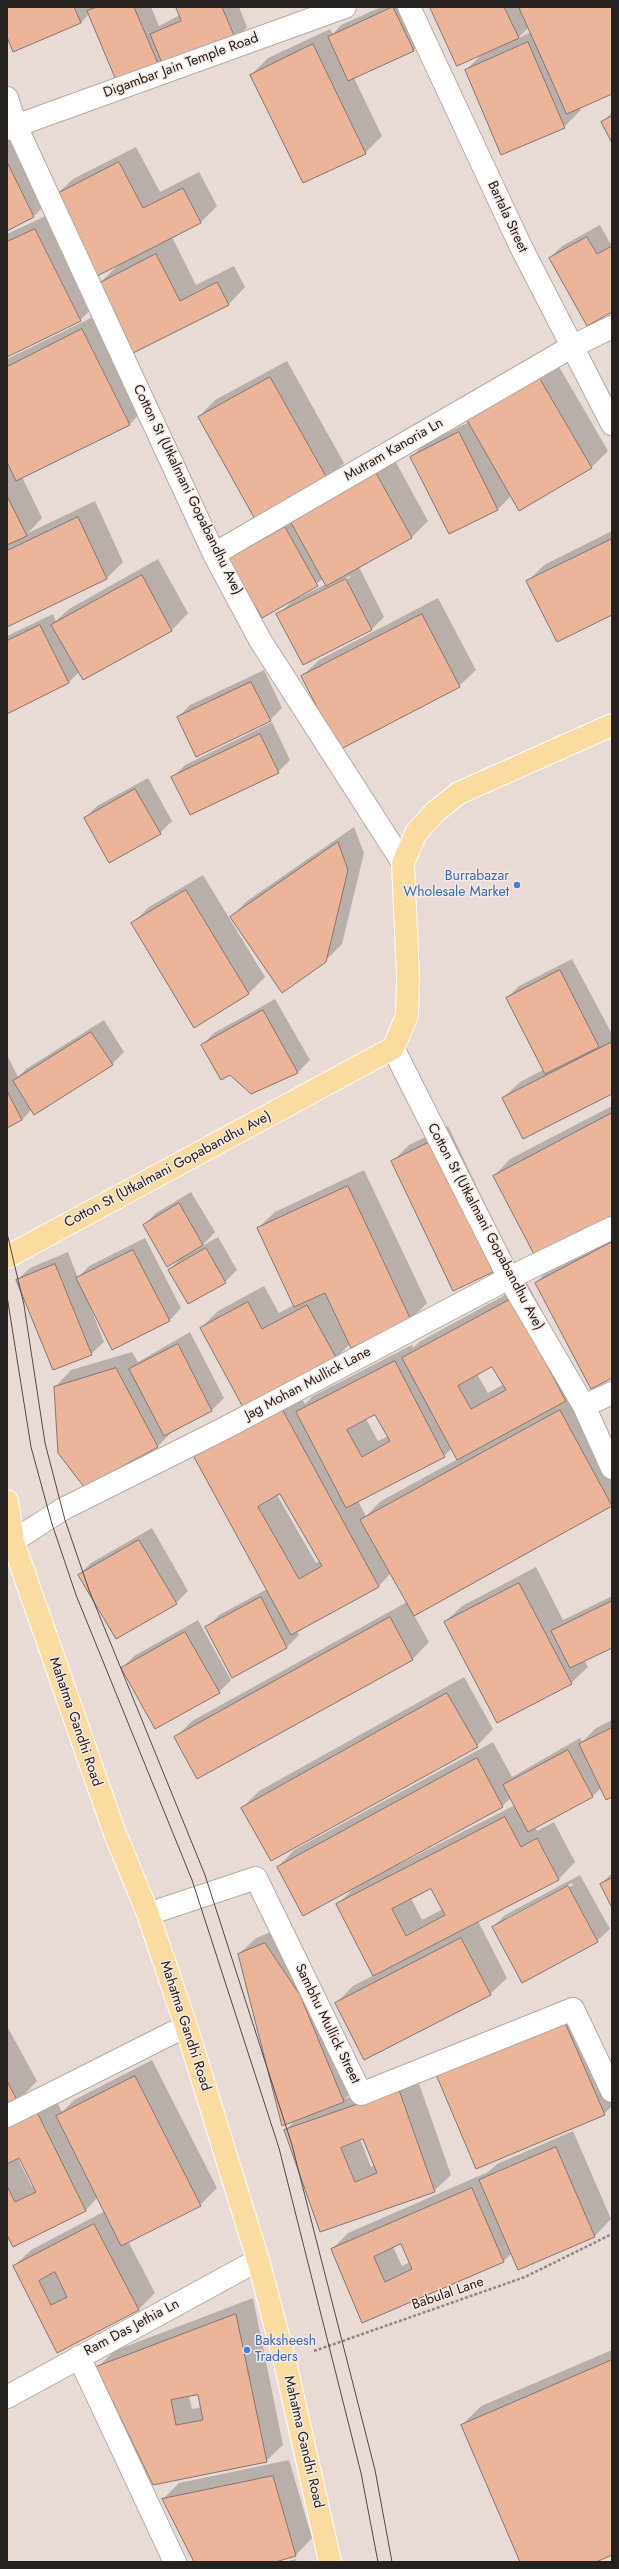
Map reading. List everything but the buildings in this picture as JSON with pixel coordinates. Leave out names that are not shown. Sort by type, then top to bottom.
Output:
[{"type":"main road","points":[[393,1048],[407,1016],[408,976],[403,863],[416,833],[435,812],[459,793],[612,725]]},
{"type":"main road","name":"Cotton St (Utkalmani Gopabandhu Ave)","points":[[7,1257],[393,1048]]},
{"type":"main road","name":"Mahatma Gandhi Road","points":[[7,1501],[10,1544],[114,1831],[148,1914],[186,2026],[258,2260],[285,2362],[330,2562]]},
{"type":"street","name":"Digambar Jain Temple Road","points":[[12,128],[345,7]]},
{"type":"street","name":"Bartala Street","points":[[409,7],[520,245],[612,424]]},
{"type":"street","name":"Cotton St (Utkalmani Gopabandhu Ave)","points":[[7,98],[12,128],[214,554],[260,640],[403,863]]},
{"type":"street","name":"Mutram Kanoria Ln","points":[[214,554],[573,346],[612,326]]},
{"type":"street","name":"Cotton St (Utkalmani Gopabandhu Ave)","points":[[393,1048],[509,1278],[584,1406],[612,1468]]},
{"type":"street","name":"Jag Mohan Mullick Lane","points":[[10,1544],[63,1509],[221,1430],[509,1278],[612,1228]]},
{"type":"street","points":[[584,1406],[612,1393]]},
{"type":"street","name":"Sambhu Mullick Street","points":[[148,1914],[256,1878],[361,2094],[573,2009],[612,2091]]},
{"type":"street","points":[[7,2116],[186,2026]]},
{"type":"street","name":"Ram Das Jethia Ln","points":[[7,2397],[258,2260]]},
{"type":"street","points":[[79,2357],[175,2562]]},
{"type":"path","name":"Babulal Lane","points":[[285,2362],[525,2277],[612,2234]]},
{"type":"tram line","points":[[7,1233],[24,1305],[45,1443],[65,1520],[89,1590],[205,1875],[292,2145],[375,2470],[392,2562]]},
{"type":"tram line","points":[[7,1296],[31,1447],[52,1524],[76,1595],[192,1880],[279,2148],[361,2473],[378,2562]]},
{"type":"place","name":"Burrabazar Wholesale Market","points":[[517,885]]},
{"type":"place","name":"Baksheesh Traders","points":[[247,2350]]}]
